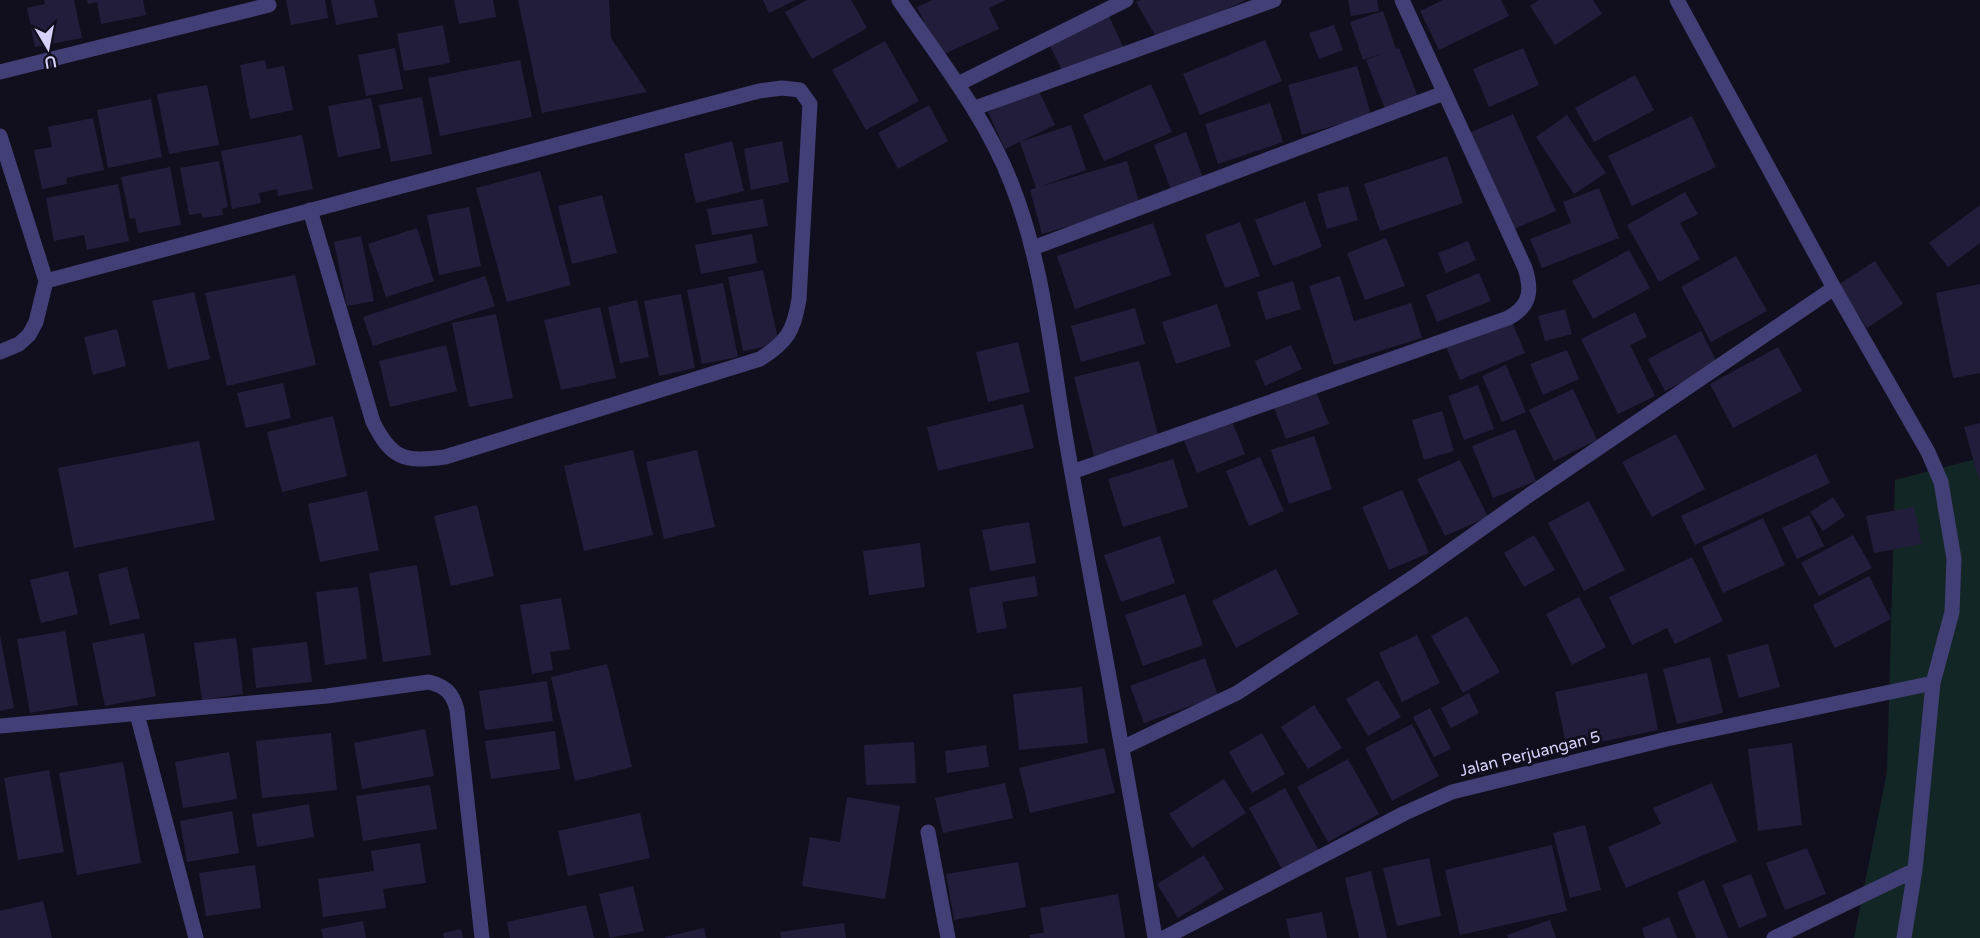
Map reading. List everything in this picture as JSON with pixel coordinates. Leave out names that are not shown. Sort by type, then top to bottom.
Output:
[{"type":"street","points":[[899,0],[975,108],[1012,184],[1034,248],[1072,471],[1124,747],[1155,938]]},
{"type":"street","points":[[958,84],[1126,0]]},
{"type":"street","points":[[975,108],[1274,0]]},
{"type":"street","points":[[1072,471],[1508,318],[1523,308],[1530,292],[1525,268],[1402,0]]},
{"type":"street","points":[[1677,0],[1833,288],[1928,452],[1941,482],[1954,559],[1953,602],[1933,683],[1915,870],[1904,938]]},
{"type":"street","points":[[0,72],[269,5]]},
{"type":"street","points":[[46,281],[310,210],[759,91],[782,88],[800,90],[810,104],[799,299],[796,318],[788,338],[760,359],[445,457],[407,459],[394,453],[382,441],[373,422],[310,210]]},
{"type":"street","points":[[1034,248],[1444,93]]},
{"type":"street","points":[[0,136],[46,281],[36,322],[29,335],[4,351]]},
{"type":"street","points":[[1124,747],[1237,693],[1415,576],[1525,498],[1833,288]]},
{"type":"street","points":[[0,726],[327,696],[429,682],[448,690],[457,710],[482,938]]},
{"type":"street","name":"Jalan Perjuangan 5","points":[[1164,938],[1405,813],[1452,792],[1667,739],[1933,683]]},
{"type":"street","points":[[136,714],[196,938]]},
{"type":"street","points":[[928,832],[948,938]]},
{"type":"street","points":[[1774,938],[1915,870]]},
{"type":"green space","points":[[1980,458],[1980,938],[1854,938],[1887,772],[1895,480]]},
{"type":"building","points":[[44,0],[74,0],[82,38],[35,47],[27,8],[45,4]]},
{"type":"building","points":[[87,0],[143,0],[146,15],[101,24],[97,2],[88,4]]},
{"type":"building","points":[[286,0],[325,0],[328,18],[291,25]]},
{"type":"building","points":[[331,0],[374,0],[378,17],[336,25]]},
{"type":"building","points":[[454,0],[493,0],[496,17],[459,24]]},
{"type":"building","points":[[518,0],[609,0],[611,38],[647,92],[542,113]]},
{"type":"building","points":[[763,0],[796,0],[769,13]]},
{"type":"building","points":[[807,0],[851,0],[867,28],[812,59],[785,12]]},
{"type":"building","points":[[933,0],[1006,0],[989,8],[999,29],[940,56],[917,7]]},
{"type":"building","points":[[1141,0],[1246,0],[1158,40],[1136,2]]},
{"type":"building","points":[[1348,0],[1377,0],[1379,11],[1351,16]]},
{"type":"building","points":[[1443,0],[1501,0],[1509,16],[1439,50],[1420,11]]},
{"type":"building","points":[[1539,0],[1593,0],[1602,14],[1555,45],[1530,6]]},
{"type":"building","points":[[1383,11],[1396,49],[1399,48],[1418,97],[1385,109],[1366,60],[1386,52],[1363,60],[1350,22]]},
{"type":"building","points":[[1109,16],[1124,49],[1063,72],[1049,44]]},
{"type":"building","points":[[443,25],[450,63],[404,71],[397,34]]},
{"type":"building","points":[[1334,25],[1343,50],[1319,59],[1309,33]]},
{"type":"building","points":[[1265,40],[1282,81],[1200,115],[1183,74]]},
{"type":"building","points":[[885,41],[919,101],[866,130],[832,70]]},
{"type":"building","points":[[395,48],[403,89],[366,96],[358,55]]},
{"type":"building","points":[[1523,48],[1539,85],[1489,107],[1473,69]]},
{"type":"building","points":[[265,60],[267,69],[284,66],[293,110],[250,119],[240,65]]},
{"type":"building","points":[[520,60],[532,117],[440,136],[428,78]]},
{"type":"building","points":[[1357,66],[1371,115],[1302,135],[1288,85]]},
{"type":"building","points":[[1635,75],[1654,110],[1594,142],[1575,108]]},
{"type":"building","points":[[1151,84],[1172,132],[1104,161],[1083,115]]},
{"type":"building","points":[[207,85],[219,145],[169,154],[157,94]]},
{"type":"building","points":[[1038,89],[1055,125],[1005,149],[988,112]]},
{"type":"building","points":[[422,97],[432,154],[391,162],[379,105]]},
{"type":"building","points":[[371,98],[381,148],[338,157],[328,106]]},
{"type":"building","points":[[151,99],[162,157],[108,168],[97,110]]},
{"type":"building","points":[[1270,103],[1283,142],[1218,164],[1205,124]]},
{"type":"building","points":[[929,105],[948,141],[898,169],[878,133]]},
{"type":"building","points":[[1513,114],[1556,211],[1512,230],[1469,133]]},
{"type":"building","points":[[1567,115],[1606,173],[1574,194],[1536,137]]},
{"type":"building","points":[[1692,116],[1716,167],[1632,206],[1608,156]]},
{"type":"building","points":[[93,118],[104,170],[66,178],[67,184],[42,189],[34,150],[52,147],[48,127]]},
{"type":"building","points":[[1071,125],[1086,170],[1039,187],[1127,161],[1140,205],[1042,234],[1030,190],[1036,188],[1020,142]]},
{"type":"building","points":[[1186,132],[1203,178],[1171,190],[1154,145]]},
{"type":"building","points":[[302,135],[313,189],[278,196],[277,189],[259,193],[261,203],[232,209],[221,151]]},
{"type":"building","points":[[732,141],[744,191],[696,203],[684,154]]},
{"type":"building","points":[[782,141],[789,182],[751,190],[744,149]]},
{"type":"building","points":[[1447,156],[1463,203],[1380,231],[1364,184]]},
{"type":"building","points":[[219,161],[228,207],[222,209],[223,215],[203,218],[201,213],[189,215],[180,168]]},
{"type":"building","points":[[170,167],[181,225],[138,233],[135,218],[130,219],[121,177]]},
{"type":"building","points":[[540,171],[571,285],[507,302],[476,188]]},
{"type":"building","points":[[118,184],[129,241],[87,250],[84,235],[54,241],[46,198]]},
{"type":"building","points":[[1348,186],[1358,220],[1327,229],[1317,194]]},
{"type":"building","points":[[1599,188],[1619,238],[1542,268],[1530,239],[1571,223],[1563,202]]},
{"type":"building","points":[[1685,192],[1698,214],[1680,223],[1700,259],[1659,282],[1627,225]]},
{"type":"building","points":[[602,195],[617,253],[572,264],[558,206]]},
{"type":"building","points":[[763,199],[768,226],[712,235],[707,209]]},
{"type":"building","points":[[1305,201],[1322,247],[1273,266],[1255,220]]},
{"type":"building","points":[[1980,205],[1980,243],[1948,267],[1929,243]]},
{"type":"building","points":[[469,207],[481,266],[439,275],[427,215]]},
{"type":"building","points":[[1240,222],[1260,276],[1225,288],[1205,235]]},
{"type":"building","points":[[1153,223],[1171,275],[1075,309],[1057,256]]},
{"type":"building","points":[[417,228],[434,281],[386,297],[368,244]]},
{"type":"building","points":[[752,234],[757,263],[701,274],[695,245]]},
{"type":"building","points":[[361,236],[374,301],[347,306],[334,242]]},
{"type":"building","points":[[1386,238],[1405,286],[1365,300],[1347,253]]},
{"type":"building","points":[[1468,241],[1476,260],[1446,273],[1438,253]]},
{"type":"building","points":[[1629,250],[1650,288],[1593,319],[1572,281]]},
{"type":"building","points":[[1736,256],[1767,311],[1711,342],[1681,287]]},
{"type":"building","points":[[1875,261],[1903,304],[1867,328],[1838,285]]},
{"type":"building","points":[[763,270],[779,344],[743,351],[728,277]]},
{"type":"building","points":[[1479,273],[1491,301],[1437,322],[1426,295]]},
{"type":"building","points":[[295,275],[316,365],[227,386],[205,293]]},
{"type":"building","points":[[485,276],[495,306],[373,346],[363,317]]},
{"type":"building","points":[[1340,276],[1354,321],[1411,303],[1422,338],[1334,365],[1309,286]]},
{"type":"building","points":[[1293,281],[1301,309],[1266,320],[1257,292]]},
{"type":"building","points":[[723,283],[738,357],[702,364],[687,290]]},
{"type":"building","points":[[1980,284],[1980,373],[1953,378],[1936,293]]},
{"type":"building","points":[[194,292],[210,359],[168,369],[152,301]]},
{"type":"building","points":[[681,294],[695,368],[659,376],[644,301]]},
{"type":"building","points":[[637,300],[649,357],[620,363],[608,307]]},
{"type":"building","points":[[1217,304],[1231,346],[1176,364],[1162,322]]},
{"type":"building","points":[[600,307],[616,378],[561,390],[544,320]]},
{"type":"building","points":[[1135,308],[1145,344],[1081,362],[1071,326]]},
{"type":"building","points":[[1565,309],[1572,334],[1545,341],[1538,316]]},
{"type":"building","points":[[1635,312],[1647,337],[1630,345],[1655,396],[1618,414],[1581,339]]},
{"type":"building","points":[[496,314],[513,398],[469,407],[452,323]]},
{"type":"building","points":[[1511,320],[1525,353],[1460,380],[1446,347]]},
{"type":"building","points":[[117,329],[126,366],[93,375],[84,337]]},
{"type":"building","points":[[1701,331],[1718,364],[1665,391],[1648,359]]},
{"type":"building","points":[[1018,342],[1030,392],[988,402],[976,352]]},
{"type":"building","points":[[446,345],[457,391],[390,407],[379,361]]},
{"type":"building","points":[[1291,345],[1302,369],[1265,386],[1255,361]]},
{"type":"building","points":[[1778,347],[1802,391],[1733,428],[1710,384]]},
{"type":"building","points":[[1567,350],[1579,379],[1543,395],[1530,364]]},
{"type":"building","points":[[1139,361],[1159,439],[1094,456],[1074,377]]},
{"type":"building","points":[[1506,365],[1526,412],[1502,422],[1482,376]]},
{"type":"building","points":[[283,383],[291,418],[246,428],[237,393]]},
{"type":"building","points":[[1478,385],[1494,429],[1464,440],[1448,396]]},
{"type":"building","points":[[1315,389],[1329,424],[1286,439],[1273,405]]},
{"type":"building","points":[[1573,389],[1597,440],[1554,461],[1529,410]]},
{"type":"building","points":[[1023,404],[1034,448],[938,471],[927,427]]},
{"type":"building","points":[[1442,411],[1454,451],[1424,460],[1412,420]]},
{"type":"building","points":[[333,416],[347,476],[282,492],[267,432]]},
{"type":"building","points":[[1231,419],[1245,454],[1197,473],[1183,438]]},
{"type":"building","points":[[1980,423],[1980,478],[1979,479],[1964,427]]},
{"type":"building","points":[[1515,429],[1536,481],[1493,498],[1472,446]]},
{"type":"building","points":[[1676,434],[1705,489],[1652,517],[1622,462]]},
{"type":"building","points":[[1314,436],[1332,489],[1289,504],[1271,450]]},
{"type":"building","points":[[199,441],[215,520],[74,548],[58,468]]},
{"type":"building","points":[[633,450],[653,535],[584,551],[564,466]]},
{"type":"building","points":[[697,450],[715,527],[664,539],[646,462]]},
{"type":"building","points":[[1816,454],[1830,483],[1695,545],[1681,516]]},
{"type":"building","points":[[1260,457],[1284,511],[1249,526],[1226,471]]},
{"type":"building","points":[[1173,459],[1188,507],[1123,527],[1108,479]]},
{"type":"building","points":[[1460,460],[1488,517],[1445,536],[1417,479]]},
{"type":"building","points":[[1402,490],[1429,553],[1389,570],[1362,507]]},
{"type":"building","points":[[367,491],[379,550],[320,562],[308,504]]},
{"type":"building","points":[[1833,497],[1845,516],[1823,531],[1810,512]]},
{"type":"building","points":[[1589,501],[1625,570],[1584,591],[1548,523]]},
{"type":"building","points":[[477,505],[494,576],[451,586],[434,516]]},
{"type":"building","points":[[1914,507],[1922,544],[1874,553],[1866,516]]},
{"type":"building","points":[[1809,515],[1824,546],[1797,559],[1782,528]]},
{"type":"building","points":[[1763,518],[1785,565],[1723,593],[1702,547]]},
{"type":"building","points":[[1029,522],[1036,563],[990,571],[982,530]]},
{"type":"building","points":[[1534,535],[1555,570],[1524,587],[1504,553]]},
{"type":"building","points":[[1853,535],[1872,568],[1819,596],[1801,563]]},
{"type":"building","points":[[1160,536],[1175,583],[1121,602],[1104,555]]},
{"type":"building","points":[[920,543],[925,587],[869,595],[863,551]]},
{"type":"building","points":[[1692,557],[1723,621],[1675,644],[1667,628],[1632,645],[1609,597]]},
{"type":"building","points":[[417,565],[431,655],[383,662],[369,573]]},
{"type":"building","points":[[127,567],[140,618],[110,625],[98,574]]},
{"type":"building","points":[[1276,569],[1299,614],[1236,648],[1212,601]]},
{"type":"building","points":[[68,571],[78,614],[41,623],[30,580]]},
{"type":"building","points":[[1035,576],[1038,596],[1002,602],[1007,628],[977,633],[969,588]]},
{"type":"building","points":[[1869,576],[1891,619],[1835,648],[1813,605]]},
{"type":"building","points":[[358,587],[367,659],[325,665],[316,592]]},
{"type":"building","points":[[1185,594],[1203,645],[1143,666],[1125,615]]},
{"type":"building","points":[[1579,597],[1606,647],[1572,665],[1546,614]]},
{"type":"building","points":[[561,598],[570,649],[550,652],[553,670],[532,674],[520,605]]},
{"type":"building","points":[[1467,616],[1500,672],[1463,693],[1431,636]]},
{"type":"building","points":[[65,631],[78,705],[30,713],[17,639]]},
{"type":"building","points":[[144,633],[156,696],[105,706],[92,643]]},
{"type":"building","points":[[1417,635],[1440,683],[1402,702],[1379,653]]},
{"type":"building","points":[[0,636],[14,708],[0,711]]},
{"type":"building","points":[[236,638],[243,694],[202,700],[194,643]]},
{"type":"building","points":[[307,642],[312,682],[256,688],[252,648]]},
{"type":"building","points":[[1768,644],[1780,687],[1739,698],[1727,655]]},
{"type":"building","points":[[1710,657],[1723,713],[1677,724],[1663,669]]},
{"type":"building","points":[[1205,658],[1218,696],[1144,723],[1130,686]]},
{"type":"building","points":[[607,664],[632,767],[575,781],[551,677]]},
{"type":"building","points":[[1647,673],[1658,730],[1567,749],[1555,692]]},
{"type":"building","points":[[1378,680],[1401,717],[1368,736],[1346,699]]},
{"type":"building","points":[[547,681],[553,721],[485,730],[479,691]]},
{"type":"building","points":[[1082,687],[1088,743],[1019,750],[1013,694]]},
{"type":"building","points":[[1469,693],[1479,713],[1451,728],[1441,708]]},
{"type":"building","points":[[1314,705],[1342,748],[1308,769],[1281,727]]},
{"type":"building","points":[[1430,708],[1451,749],[1434,757],[1413,717]]},
{"type":"building","points":[[1412,724],[1439,776],[1392,801],[1365,748]]},
{"type":"building","points":[[425,729],[434,776],[362,789],[354,743]]},
{"type":"building","points":[[555,731],[560,769],[491,779],[485,741]]},
{"type":"building","points":[[331,733],[337,790],[262,798],[256,741]]},
{"type":"building","points":[[1262,733],[1285,774],[1252,793],[1229,752]]},
{"type":"building","points":[[914,742],[916,783],[866,785],[864,745]]},
{"type":"building","points":[[1792,743],[1802,825],[1758,831],[1748,749]]},
{"type":"building","points":[[986,745],[989,767],[947,773],[945,751]]},
{"type":"building","points":[[1104,748],[1115,793],[1030,813],[1019,768]]},
{"type":"building","points":[[229,752],[237,799],[183,808],[175,762]]},
{"type":"building","points":[[1348,759],[1379,814],[1328,842],[1297,787]]},
{"type":"building","points":[[123,762],[141,863],[77,875],[59,773]]},
{"type":"building","points":[[49,770],[64,852],[18,860],[4,778]]},
{"type":"building","points":[[1224,779],[1246,813],[1192,848],[1169,814]]},
{"type":"building","points":[[1005,783],[1013,818],[943,833],[935,798]]},
{"type":"building","points":[[1712,783],[1737,841],[1626,888],[1608,847],[1661,824],[1653,808]]},
{"type":"building","points":[[430,785],[437,829],[363,841],[356,796]]},
{"type":"building","points":[[1285,788],[1319,851],[1283,871],[1249,808]]},
{"type":"building","points":[[847,797],[900,806],[885,899],[802,886],[810,837],[840,842]]},
{"type":"building","points":[[309,804],[314,837],[257,847],[252,814]]},
{"type":"building","points":[[232,811],[239,853],[187,862],[180,821]]},
{"type":"building","points":[[640,813],[650,858],[568,876],[558,831]]},
{"type":"building","points":[[1585,825],[1601,890],[1570,898],[1553,833]]},
{"type":"building","points":[[420,843],[426,883],[383,889],[386,908],[323,917],[318,879],[374,871],[371,851]]},
{"type":"building","points":[[1552,845],[1567,911],[1460,935],[1445,870]]},
{"type":"building","points":[[1807,848],[1826,894],[1785,910],[1766,863]]},
{"type":"building","points":[[1204,855],[1224,889],[1178,918],[1157,884]]},
{"type":"building","points":[[1429,858],[1441,916],[1397,926],[1383,868]]},
{"type":"building","points":[[1018,862],[1026,907],[954,920],[946,874]]},
{"type":"building","points":[[255,865],[261,908],[206,916],[199,873]]},
{"type":"building","points":[[1371,871],[1387,938],[1359,938],[1345,878]]},
{"type":"building","points":[[1751,874],[1767,916],[1739,928],[1722,885]]},
{"type":"building","points":[[1704,880],[1728,938],[1696,938],[1677,892]]},
{"type":"building","points":[[633,886],[644,931],[610,938],[599,894]]},
{"type":"building","points":[[1118,894],[1125,938],[1030,938],[1029,935],[1044,933],[1040,908]]},
{"type":"building","points":[[43,901],[52,938],[0,938],[0,911]]},
{"type":"building","points":[[586,905],[594,938],[510,938],[507,922]]},
{"type":"building","points":[[1322,912],[1327,938],[1290,938],[1286,919]]},
{"type":"building","points":[[1669,917],[1677,938],[1645,938],[1642,928]]},
{"type":"building","points":[[1550,920],[1556,938],[1508,938],[1507,935]]},
{"type":"building","points":[[363,921],[366,938],[323,938],[321,929]]},
{"type":"building","points":[[844,923],[846,938],[781,938],[780,932]]},
{"type":"building","points":[[704,928],[706,938],[665,938],[665,937]]},
{"type":"building","points":[[461,929],[463,938],[444,938],[443,933]]}]
